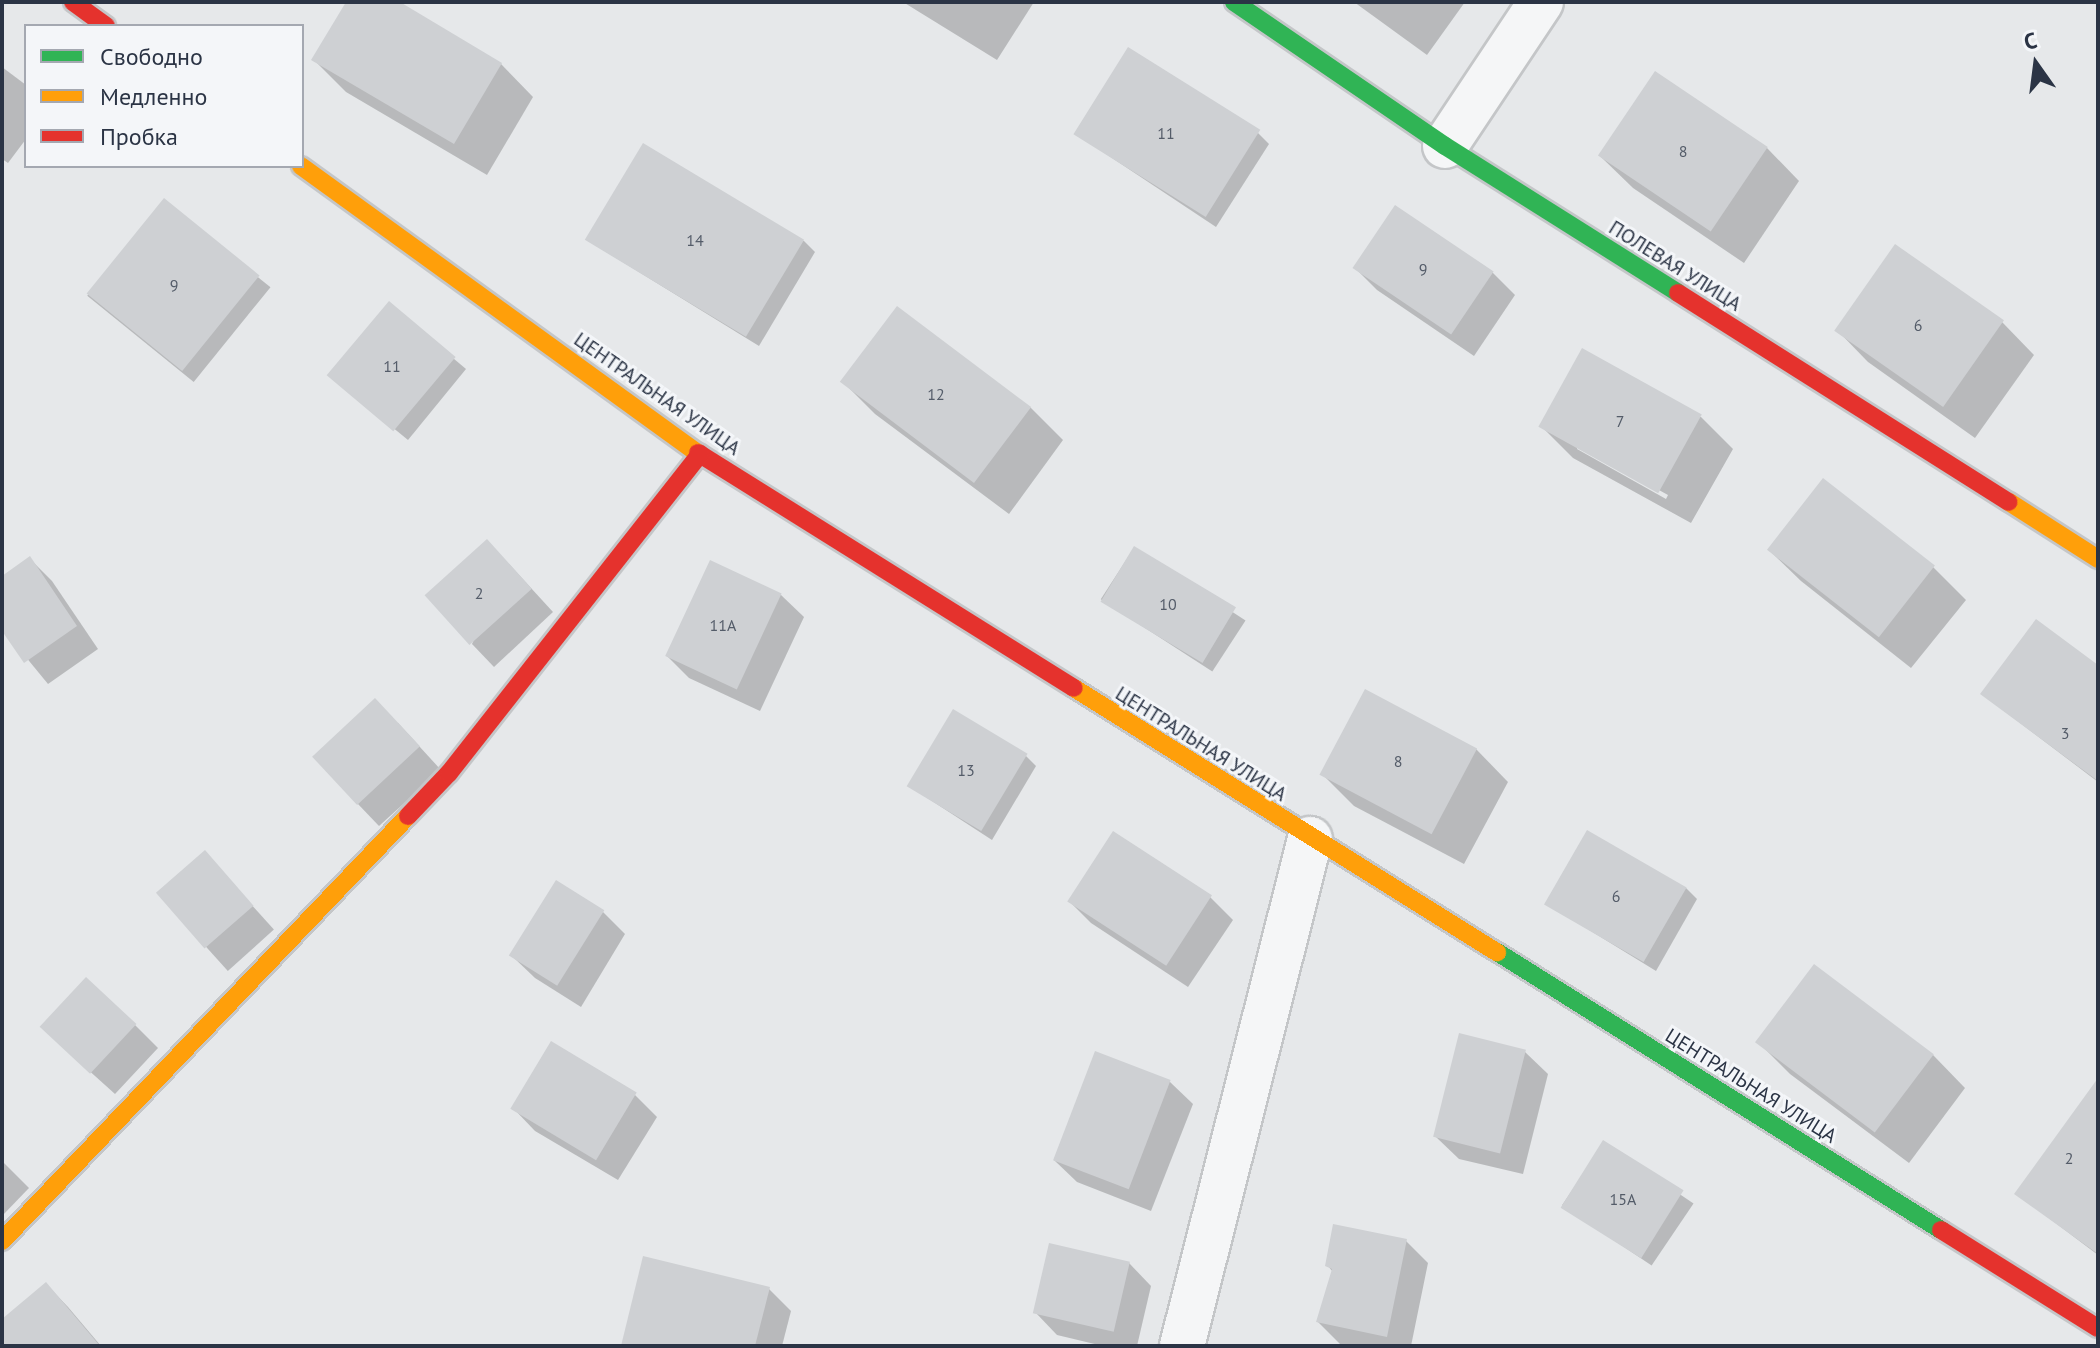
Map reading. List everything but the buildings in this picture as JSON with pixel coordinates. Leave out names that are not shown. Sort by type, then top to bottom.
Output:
[{"type":"street","points":[[73,2],[103,24]]},
{"type":"street","name":"ПОЛЕВАЯ УЛИЦА","points":[[1234,2],[1445,146],[2098,559]]},
{"type":"street","points":[[1445,146],[1541,2]]},
{"type":"street","name":"ЦЕНТРАЛЬНАЯ УЛИЦА","points":[[304,168],[700,454],[1310,839],[2098,1328]]},
{"type":"street","points":[[2,1241],[449,773],[700,454]]},
{"type":"street","points":[[1182,1346],[1310,839]]},
{"type":"traffic: fast","points":[[1234,2],[1445,146],[1678,293]]},
{"type":"traffic: fast","points":[[1497,952],[1941,1230]]},
{"type":"traffic: slow","points":[[304,168],[698,453]]},
{"type":"traffic: slow","points":[[2009,502],[2098,559]]},
{"type":"traffic: slow","points":[[1074,688],[1497,952]]},
{"type":"traffic: slow","points":[[2,1241],[408,816]]},
{"type":"traffic: jam","points":[[73,2],[103,24]]},
{"type":"traffic: jam","points":[[1678,293],[2009,502]]},
{"type":"traffic: jam","points":[[698,453],[1074,688]]},
{"type":"traffic: jam","points":[[408,816],[449,773],[700,454]]},
{"type":"traffic: jam","points":[[1941,1230],[2098,1328]]}]
